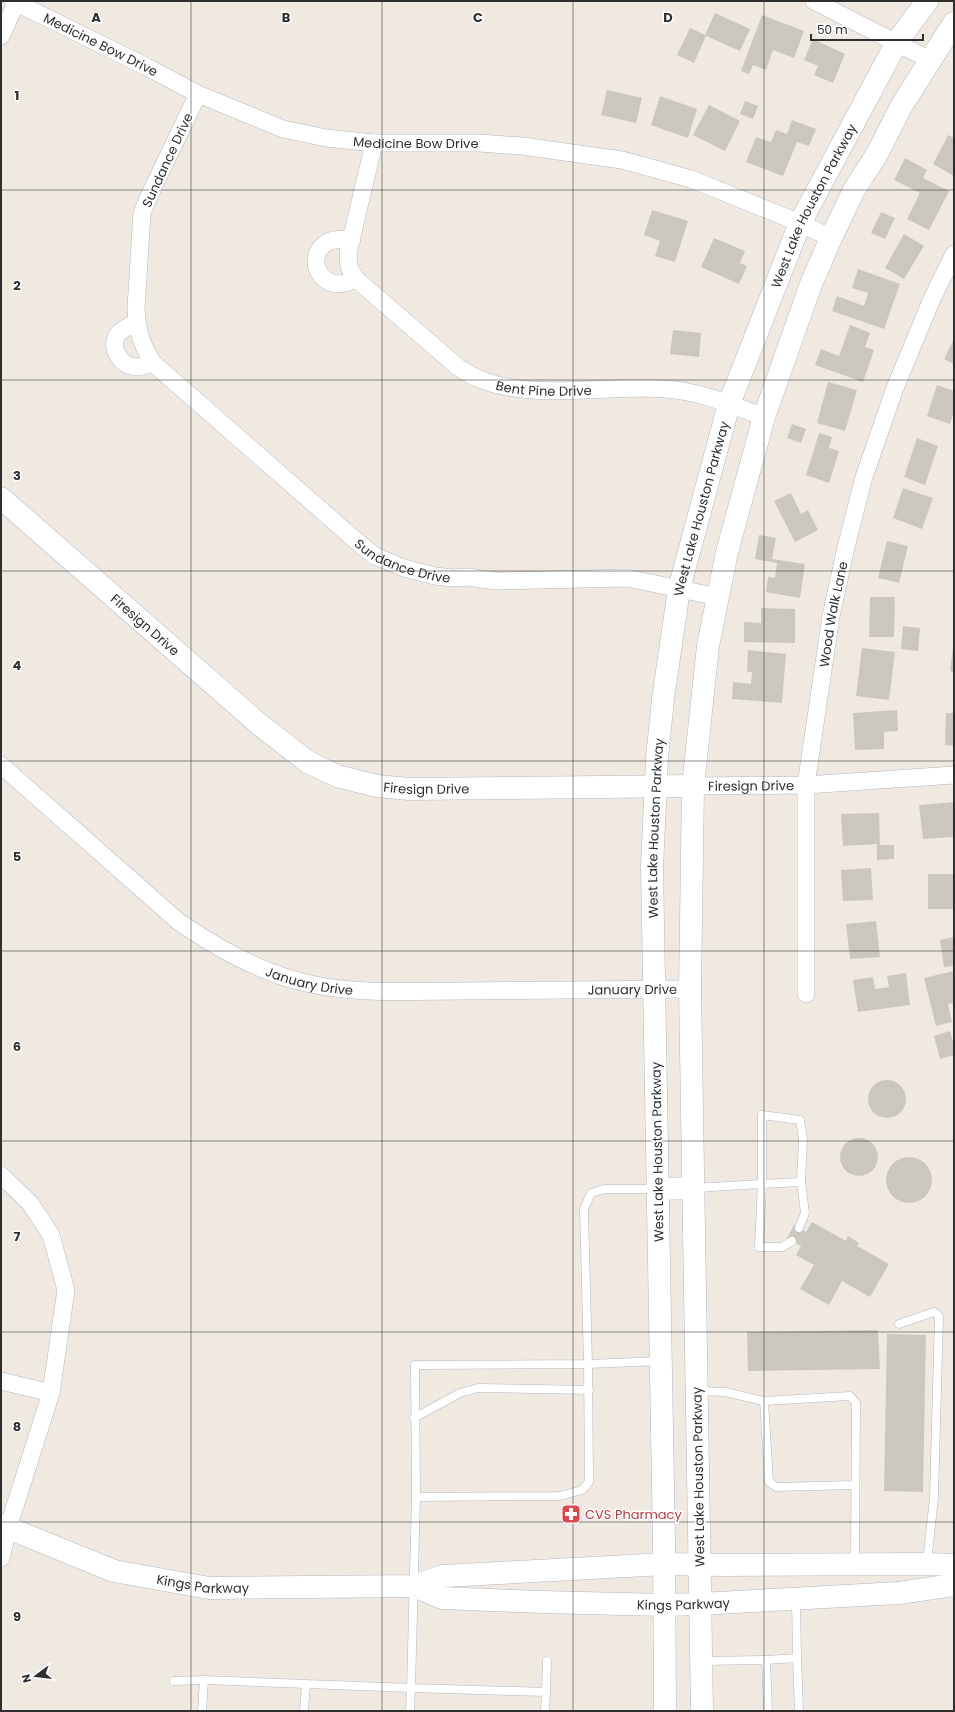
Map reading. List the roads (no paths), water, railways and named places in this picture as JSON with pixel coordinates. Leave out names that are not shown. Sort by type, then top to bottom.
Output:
[{"type":"main road","name":"West Lake Houston Parkway","points":[[665,1711],[663,1441],[660,1361],[652,867],[655,786],[663,699],[679,589],[729,404],[800,223],[897,42],[927,1]]},
{"type":"main road","name":"West Lake Houston Parkway","points":[[702,1711],[690,989],[692,786],[708,646],[727,552],[764,417],[811,284],[854,190],[877,154],[902,105],[954,23]]},
{"type":"main road","name":"Firesign Drive","points":[[2,503],[260,725],[308,762],[337,776],[377,786],[409,789],[692,786]]},
{"type":"main road","points":[[658,1189],[694,1188]]},
{"type":"main road","name":"Kings Parkway","points":[[4,1526],[114,1571],[209,1588],[414,1586],[443,1576],[664,1564],[954,1565]]},
{"type":"main road","name":"Kings Parkway","points":[[414,1586],[442,1598],[664,1605],[899,1593],[954,1585]]},
{"type":"street","points":[[1,34],[15,1]]},
{"type":"street","name":"Medicine Bow Drive","points":[[15,1],[198,94],[283,129],[326,138],[374,143],[479,143],[522,146],[622,160],[691,179],[800,223],[831,238]]},
{"type":"street","points":[[814,1],[930,60]]},
{"type":"street","name":"Sundance Drive","points":[[198,94],[142,213],[136,308],[137,322],[143,347],[153,363],[375,556],[404,568],[435,576],[496,580],[626,578],[718,597]]},
{"type":"street","name":"Bent Pine Drive","points":[[374,143],[348,253],[348,267],[356,279],[459,368],[478,379],[533,391],[664,389],[695,393],[764,417]]},
{"type":"street","points":[[352,239],[332,240],[318,250],[316,259],[318,271],[326,280],[341,284],[356,279]]},
{"type":"street","name":"Wood Walk Lane","points":[[806,994],[806,785],[831,616],[846,547],[864,477],[895,388],[931,301],[954,254]]},
{"type":"street","points":[[137,322],[119,333],[115,342],[115,350],[120,360],[132,366],[138,367],[153,363]]},
{"type":"street","name":"January Drive","points":[[1,765],[179,922],[208,942],[236,957],[306,983],[363,991],[690,989]]},
{"type":"street","name":"Firesign Drive","points":[[692,786],[806,785],[954,776]]},
{"type":"street","points":[[1,1175],[30,1203],[51,1234],[66,1290],[51,1393],[4,1526],[1,1558]]},
{"type":"street","points":[[1,1381],[51,1393]]},
{"type":"lane","points":[[792,1241],[782,1247],[760,1247],[762,1116],[800,1120],[803,1139],[801,1182],[805,1213],[799,1228]]},
{"type":"lane","points":[[694,1188],[801,1182]]},
{"type":"lane","points":[[416,1497],[560,1496],[582,1490],[589,1482],[589,1390],[584,1209],[591,1192],[604,1189],[658,1189]]},
{"type":"lane","points":[[899,1324],[934,1312],[939,1316],[934,1497],[927,1564]]},
{"type":"lane","points":[[410,1711],[416,1497],[414,1418],[415,1365],[588,1364],[660,1361]]},
{"type":"lane","points":[[414,1418],[460,1393],[478,1388],[589,1390]]},
{"type":"lane","points":[[697,1392],[725,1392],[764,1401],[850,1396],[856,1403],[854,1484],[855,1564]]},
{"type":"lane","points":[[764,1401],[769,1482],[776,1487],[854,1484]]},
{"type":"lane","points":[[796,1598],[799,1711]]},
{"type":"lane","points":[[701,1661],[797,1658]]},
{"type":"lane","points":[[766,1660],[768,1711]]},
{"type":"lane","points":[[545,1711],[546,1661]]},
{"type":"lane","points":[[174,1681],[204,1680],[546,1692]]},
{"type":"lane","points":[[202,1711],[204,1680]]},
{"type":"lane","points":[[304,1711],[306,1684]]},
{"type":"place","name":"CVS Pharmacy","points":[[571,1514]]}]
